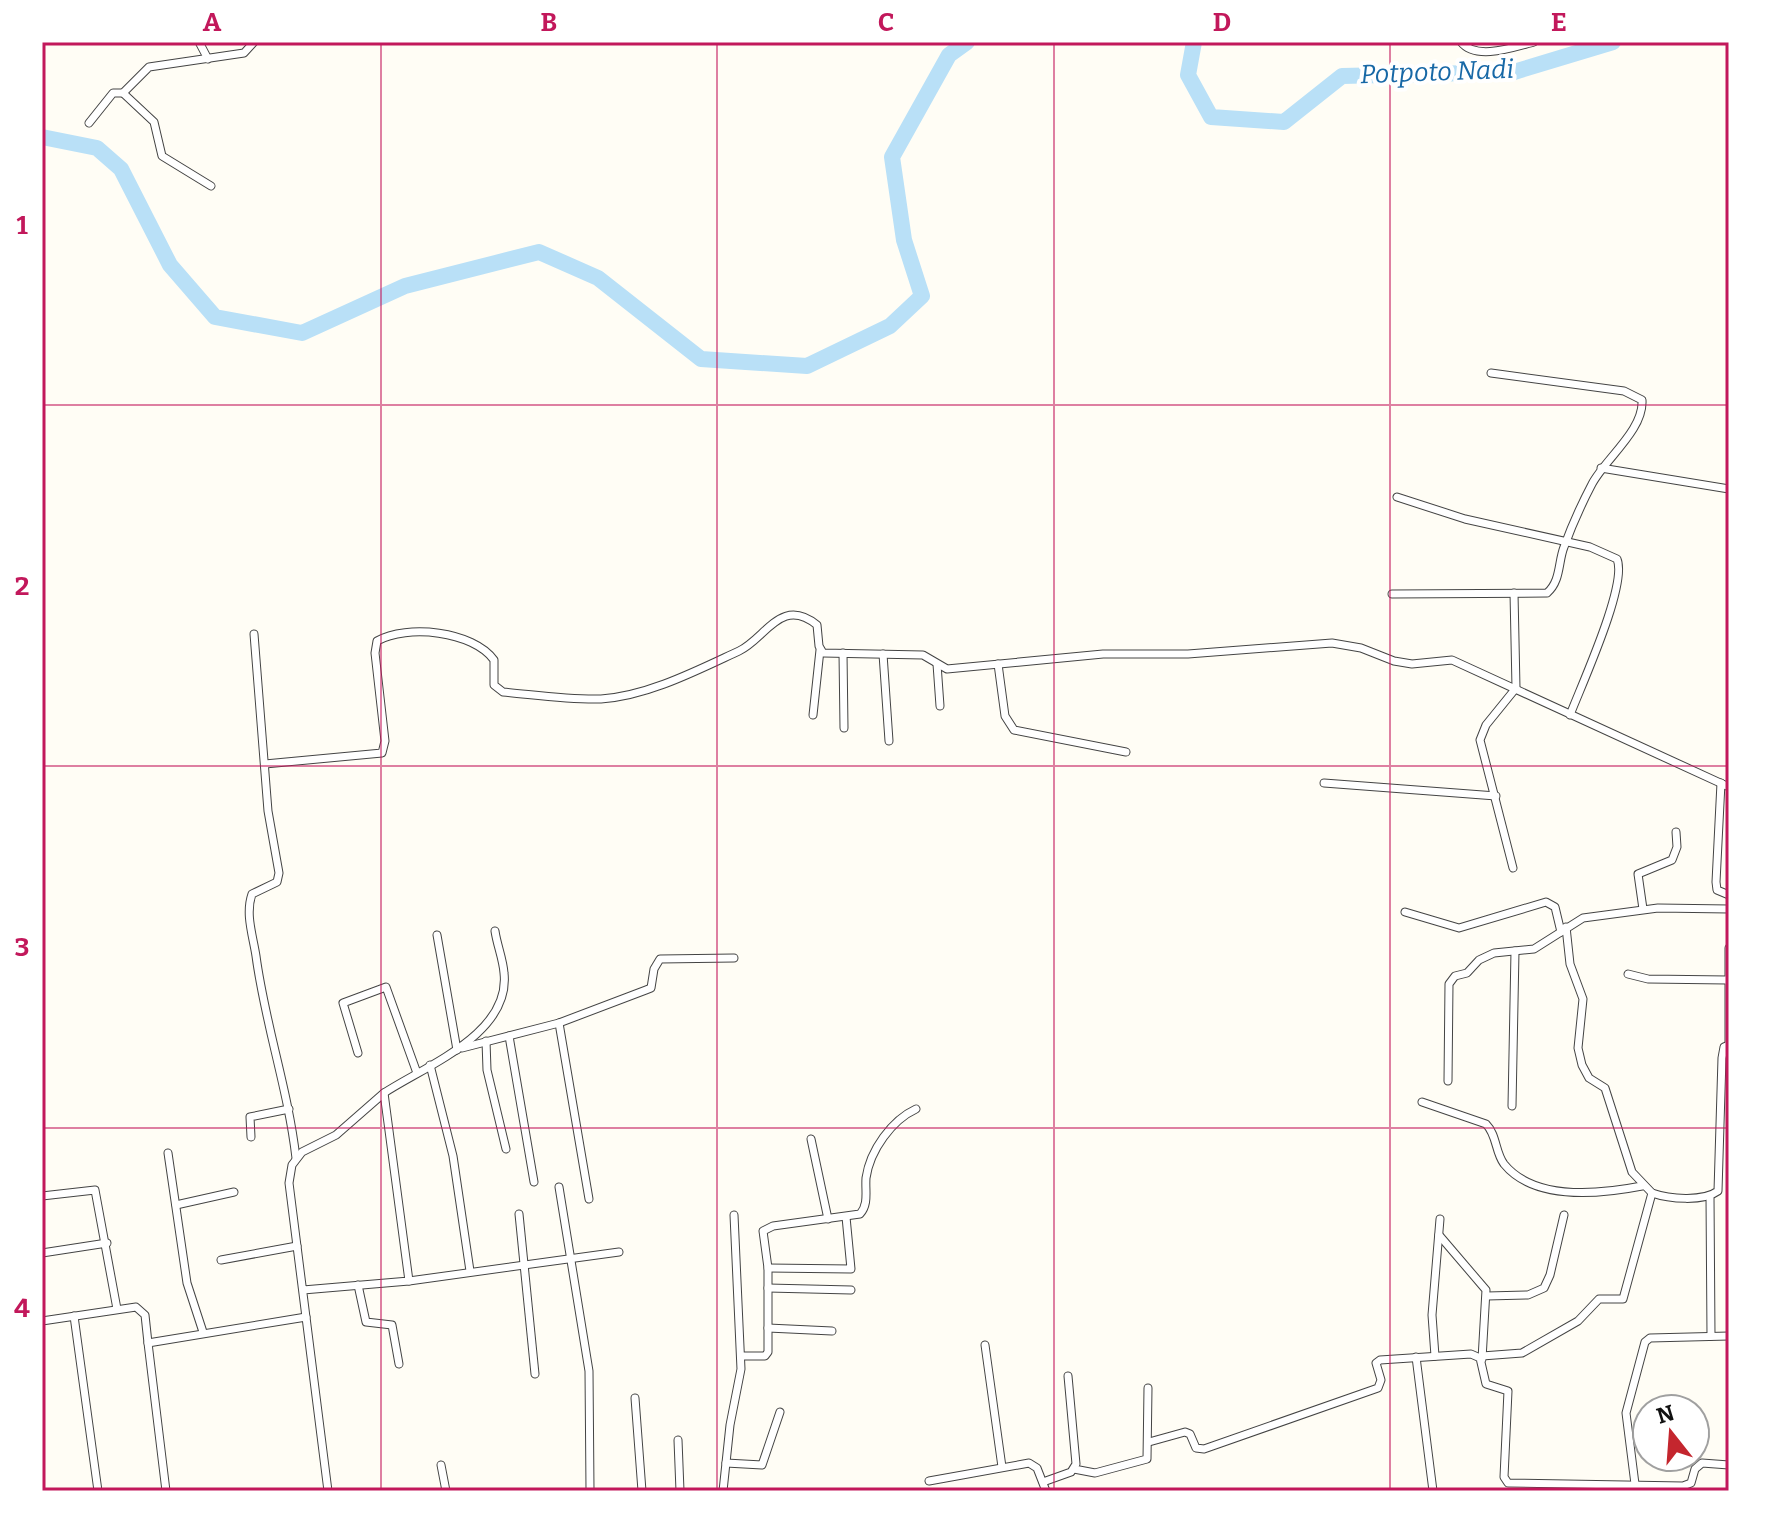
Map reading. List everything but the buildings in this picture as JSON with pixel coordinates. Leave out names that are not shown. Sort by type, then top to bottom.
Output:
[{"type":"street","points":[[199,42],[208,59]]},
{"type":"street","points":[[123,93],[149,67],[244,53],[254,42]]},
{"type":"street","points":[[1461,42],[1472,51],[1534,42]]},
{"type":"street","points":[[89,123],[113,93],[123,93],[154,122],[162,156],[211,186]]},
{"type":"street","points":[[1392,594],[1542,594],[1552,589],[1566,540],[1601,468],[1637,420],[1642,400],[1624,391],[1491,373]]},
{"type":"street","points":[[1601,468],[1729,489]]},
{"type":"street","points":[[1397,497],[1465,519],[1566,540],[1613,555],[1620,566],[1606,622],[1570,715]]},
{"type":"street","points":[[1513,868],[1480,740],[1486,725],[1516,688],[1514,593]]},
{"type":"street","points":[[265,764],[382,753],[385,741],[376,646],[388,636],[433,631],[479,646],[494,660],[493,680],[499,691],[575,698],[626,696],[664,685],[743,648],[772,622],[784,616],[814,622],[820,650],[813,715]]},
{"type":"street","points":[[254,634],[279,879],[255,891],[250,898],[253,941],[289,1109],[296,1158],[289,1183],[328,1491]]},
{"type":"street","points":[[820,650],[923,655],[947,669],[1103,654],[1181,654],[1332,643],[1361,648],[1403,663],[1462,662],[1721,783],[1716,882],[1717,890],[1729,895]]},
{"type":"street","points":[[843,653],[844,728]]},
{"type":"street","points":[[883,654],[889,741]]},
{"type":"street","points":[[937,663],[940,706]]},
{"type":"street","points":[[998,664],[1005,716],[1014,730],[1126,752]]},
{"type":"street","points":[[1324,783],[1496,796]]},
{"type":"street","points":[[1643,909],[1638,874],[1672,860],[1677,847],[1676,832]]},
{"type":"street","points":[[1405,912],[1459,928],[1546,902],[1555,907],[1583,999],[1579,1055],[1589,1078],[1605,1088],[1632,1172],[1642,1186],[1652,1193],[1710,1196],[1718,1191],[1722,1058],[1724,1047],[1729,1045],[1729,948]]},
{"type":"street","points":[[1448,1081],[1451,979],[1467,973],[1487,956],[1534,949],[1583,918],[1643,909],[1729,909]]},
{"type":"street","points":[[460,1049],[496,1011],[504,972],[495,931]]},
{"type":"street","points":[[437,935],[460,1049]]},
{"type":"street","points":[[1512,1106],[1515,951]]},
{"type":"street","points":[[296,1158],[336,1135],[384,1093],[460,1049],[559,1023],[651,988],[654,969],[660,959],[734,958]]},
{"type":"street","points":[[1628,974],[1648,979],[1727,980]]},
{"type":"street","points":[[358,1053],[343,1003],[386,987],[417,1073]]},
{"type":"street","points":[[559,1023],[589,1199]]},
{"type":"street","points":[[509,1036],[534,1182]]},
{"type":"street","points":[[486,1041],[487,1070],[506,1149]]},
{"type":"street","points":[[430,1065],[453,1156],[470,1271]]},
{"type":"street","points":[[384,1093],[409,1281]]},
{"type":"street","points":[[1422,1102],[1486,1124],[1505,1165],[1534,1183],[1589,1194],[1642,1186]]},
{"type":"street","points":[[251,1137],[250,1117],[289,1109]]},
{"type":"street","points":[[741,1356],[767,1354],[768,1268],[762,1235],[766,1228],[846,1217],[864,1210],[868,1169],[894,1121],[916,1109]]},
{"type":"street","points":[[811,1139],[828,1219]]},
{"type":"street","points":[[168,1153],[189,1291],[203,1332]]},
{"type":"street","points":[[559,1187],[590,1385],[590,1490]]},
{"type":"street","points":[[42,1196],[95,1190],[117,1309]]},
{"type":"street","points":[[176,1205],[234,1192]]},
{"type":"street","points":[[1482,1360],[1522,1353],[1578,1321],[1599,1299],[1623,1299],[1652,1193]]},
{"type":"street","points":[[1710,1196],[1711,1336]]},
{"type":"street","points":[[519,1214],[535,1374]]},
{"type":"street","points":[[723,1491],[741,1356],[734,1215]]},
{"type":"street","points":[[1487,1296],[1528,1295],[1544,1288],[1564,1215]]},
{"type":"street","points":[[768,1268],[851,1269],[846,1217]]},
{"type":"street","points":[[1435,1356],[1432,1315],[1440,1219]]},
{"type":"street","points":[[1439,1235],[1482,1284],[1487,1296],[1482,1360],[1486,1384],[1507,1389],[1509,1395],[1504,1491]]},
{"type":"street","points":[[42,1253],[107,1243]]},
{"type":"street","points":[[221,1260],[297,1246]]},
{"type":"street","points":[[303,1290],[409,1281],[619,1252]]},
{"type":"street","points":[[358,1285],[366,1322],[392,1325],[399,1364]]},
{"type":"street","points":[[768,1288],[851,1290]]},
{"type":"street","points":[[42,1321],[117,1309],[141,1309],[166,1491]]},
{"type":"street","points":[[74,1316],[98,1491]]},
{"type":"street","points":[[148,1343],[306,1317]]},
{"type":"street","points":[[768,1328],[832,1331]]},
{"type":"street","points":[[1635,1484],[1626,1413],[1645,1342],[1650,1338],[1729,1336]]},
{"type":"street","points":[[985,1345],[1002,1467]]},
{"type":"street","points":[[1149,1442],[1185,1432],[1190,1434],[1196,1448],[1204,1449],[1378,1388],[1381,1380],[1376,1363],[1380,1360],[1471,1354],[1482,1360]]},
{"type":"street","points":[[1416,1357],[1425,1402],[1433,1491]]},
{"type":"street","points":[[1068,1376],[1076,1458],[1074,1469]]},
{"type":"street","points":[[929,1481],[1002,1467],[1034,1465],[1044,1487],[1074,1469],[1095,1473],[1142,1463],[1149,1454],[1148,1388]]},
{"type":"street","points":[[635,1398],[642,1491]]},
{"type":"street","points":[[726,1463],[762,1465],[780,1412]]},
{"type":"street","points":[[678,1440],[680,1491]]},
{"type":"street","points":[[1504,1481],[1518,1485],[1618,1487],[1635,1484],[1670,1488],[1691,1483],[1695,1469],[1702,1463],[1729,1465]]},
{"type":"street","points":[[441,1465],[446,1491]]},
{"type":"waterway","name":"Potpoto Nadi","points":[[42,137],[97,148],[121,169],[170,265],[215,317],[302,333],[405,286],[539,252],[598,278],[701,359],[807,366],[890,326],[922,296],[904,240],[892,157],[949,55],[967,42]]},
{"type":"waterway","name":"Potpoto Nadi","points":[[1194,42],[1188,75],[1211,117],[1284,122],[1342,76],[1514,72],[1613,42]]}]
